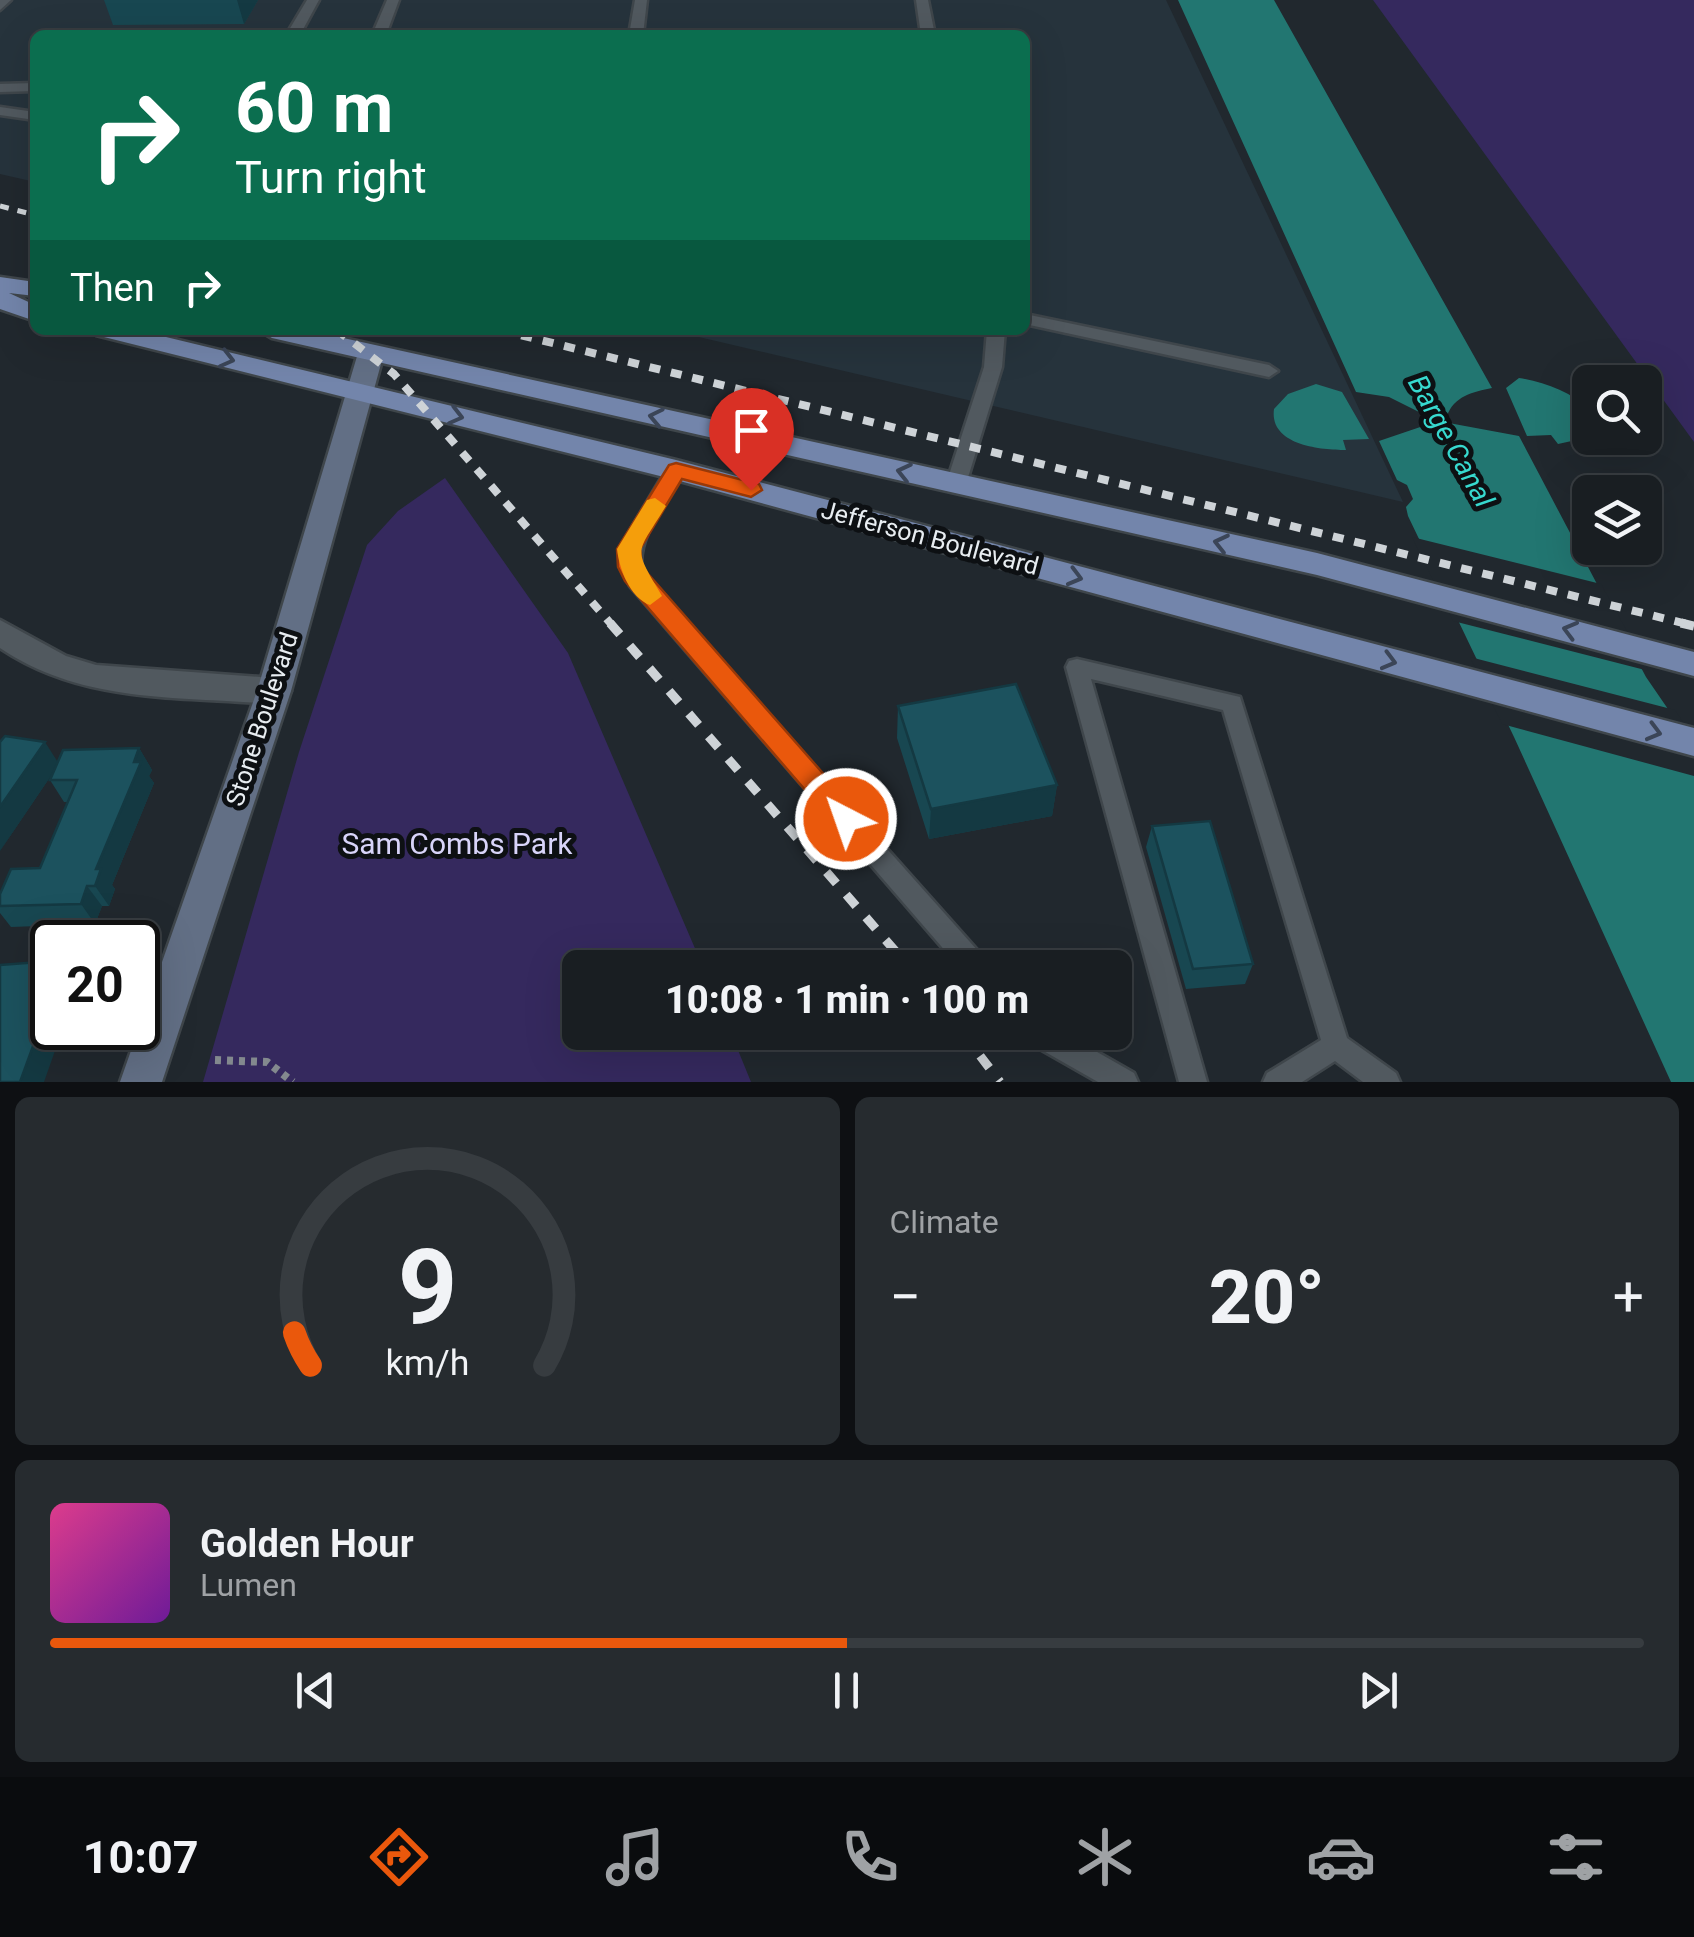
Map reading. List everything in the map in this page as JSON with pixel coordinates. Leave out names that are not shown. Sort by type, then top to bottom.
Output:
[{"type":"main road","points":[[0,284],[30,288]]},
{"type":"main road","points":[[0,298],[16,309],[30,312]]},
{"type":"main road","name":"Jefferson Boulevard","points":[[126,335],[676,470],[1694,742]]},
{"type":"main road","points":[[294,335],[1317,564],[1679,660]]},
{"type":"street","name":"Stone Boulevard","points":[[141,1082],[274,691],[371,353]]},
{"type":"street","points":[[0,632],[40,658],[76,672],[121,680],[274,691]]},
{"type":"lane","points":[[297,30],[313,0]]},
{"type":"lane","points":[[381,30],[394,0]]},
{"type":"lane","points":[[637,30],[642,0]]},
{"type":"lane","points":[[922,0],[927,30]]},
{"type":"lane","points":[[0,88],[30,88]]},
{"type":"lane","points":[[0,111],[30,115]]},
{"type":"lane","points":[[1030,320],[1268,371]]},
{"type":"lane","points":[[956,484],[993,367],[996,335]]},
{"type":"lane","points":[[676,470],[628,549],[637,581],[962,950]]},
{"type":"lane","points":[[1193,1082],[1076,667],[1232,702],[1336,1046],[1386,1082]]},
{"type":"lane","points":[[1277,1082],[1336,1046]]},
{"type":"lane","points":[[1067,1050],[1124,1082]]},
{"type":"path","points":[[214,1060],[246,1058],[277,1064],[293,1082]]},
{"type":"shaded area","points":[[0,0],[1166,0],[1403,502],[690,335],[1030,335],[1030,30],[30,30],[30,181],[0,174]]},
{"type":"green space","points":[[1373,0],[1694,0],[1694,442],[1662,398],[1662,365],[1638,365]]},
{"type":"green space","name":"Sam Combs Park","points":[[445,478],[568,653],[696,950],[562,950],[562,1050],[738,1050],[751,1082],[203,1082],[299,752],[367,545],[398,511]]},
{"type":"water","points":[[1178,0],[1274,0],[1492,388],[1459,399],[1447,416],[1431,418],[1389,397],[1356,392]]},
{"type":"water","points":[[1519,378],[1572,396],[1572,441],[1558,444],[1551,435],[1527,436],[1506,388]]},
{"type":"water","points":[[1316,384],[1342,392],[1369,439],[1343,440],[1346,450],[1323,449],[1298,443],[1279,431],[1274,409],[1288,394]]},
{"type":"water","name":"Barge Canal","points":[[1438,421],[1519,436],[1572,537],[1572,565],[1587,565],[1646,677],[1694,747],[1694,1082],[1671,1082],[1514,737],[1408,516],[1406,507],[1413,499],[1407,485],[1397,480],[1379,441]]},
{"type":"pier","points":[[1412,537],[1601,584],[1649,671],[1453,621]]},
{"type":"pier","points":[[1470,657],[1675,710],[1694,739],[1694,776],[1502,724]]},
{"type":"building","points":[[1016,684],[1057,785],[931,809],[898,706]]},
{"type":"building","points":[[5,736],[45,742],[0,807],[0,742]]},
{"type":"building","points":[[139,748],[134,762],[141,762],[96,869],[101,869],[95,886],[87,886],[81,904],[0,906],[0,894],[11,869],[40,868],[77,780],[50,780],[63,750]]},
{"type":"building","points":[[1210,821],[1253,964],[1193,969],[1152,826]]},
{"type":"building","points":[[30,963],[32,1050],[20,1082],[0,1082],[0,965]]},
{"type":"railway","points":[[0,206],[30,214]]},
{"type":"railway","points":[[343,335],[394,374],[612,625]]},
{"type":"railway","points":[[520,335],[1691,625]]},
{"type":"railway","points":[[610,623],[894,950]]},
{"type":"railway","points":[[1681,623],[1694,626]]},
{"type":"railway","points":[[976,1050],[1000,1082]]},
{"type":"slow traffic","points":[[650,596],[630,567],[628,549],[655,506]]},
{"type":"route","points":[[751,490],[676,470],[628,549],[630,567],[637,581],[846,819]]}]
